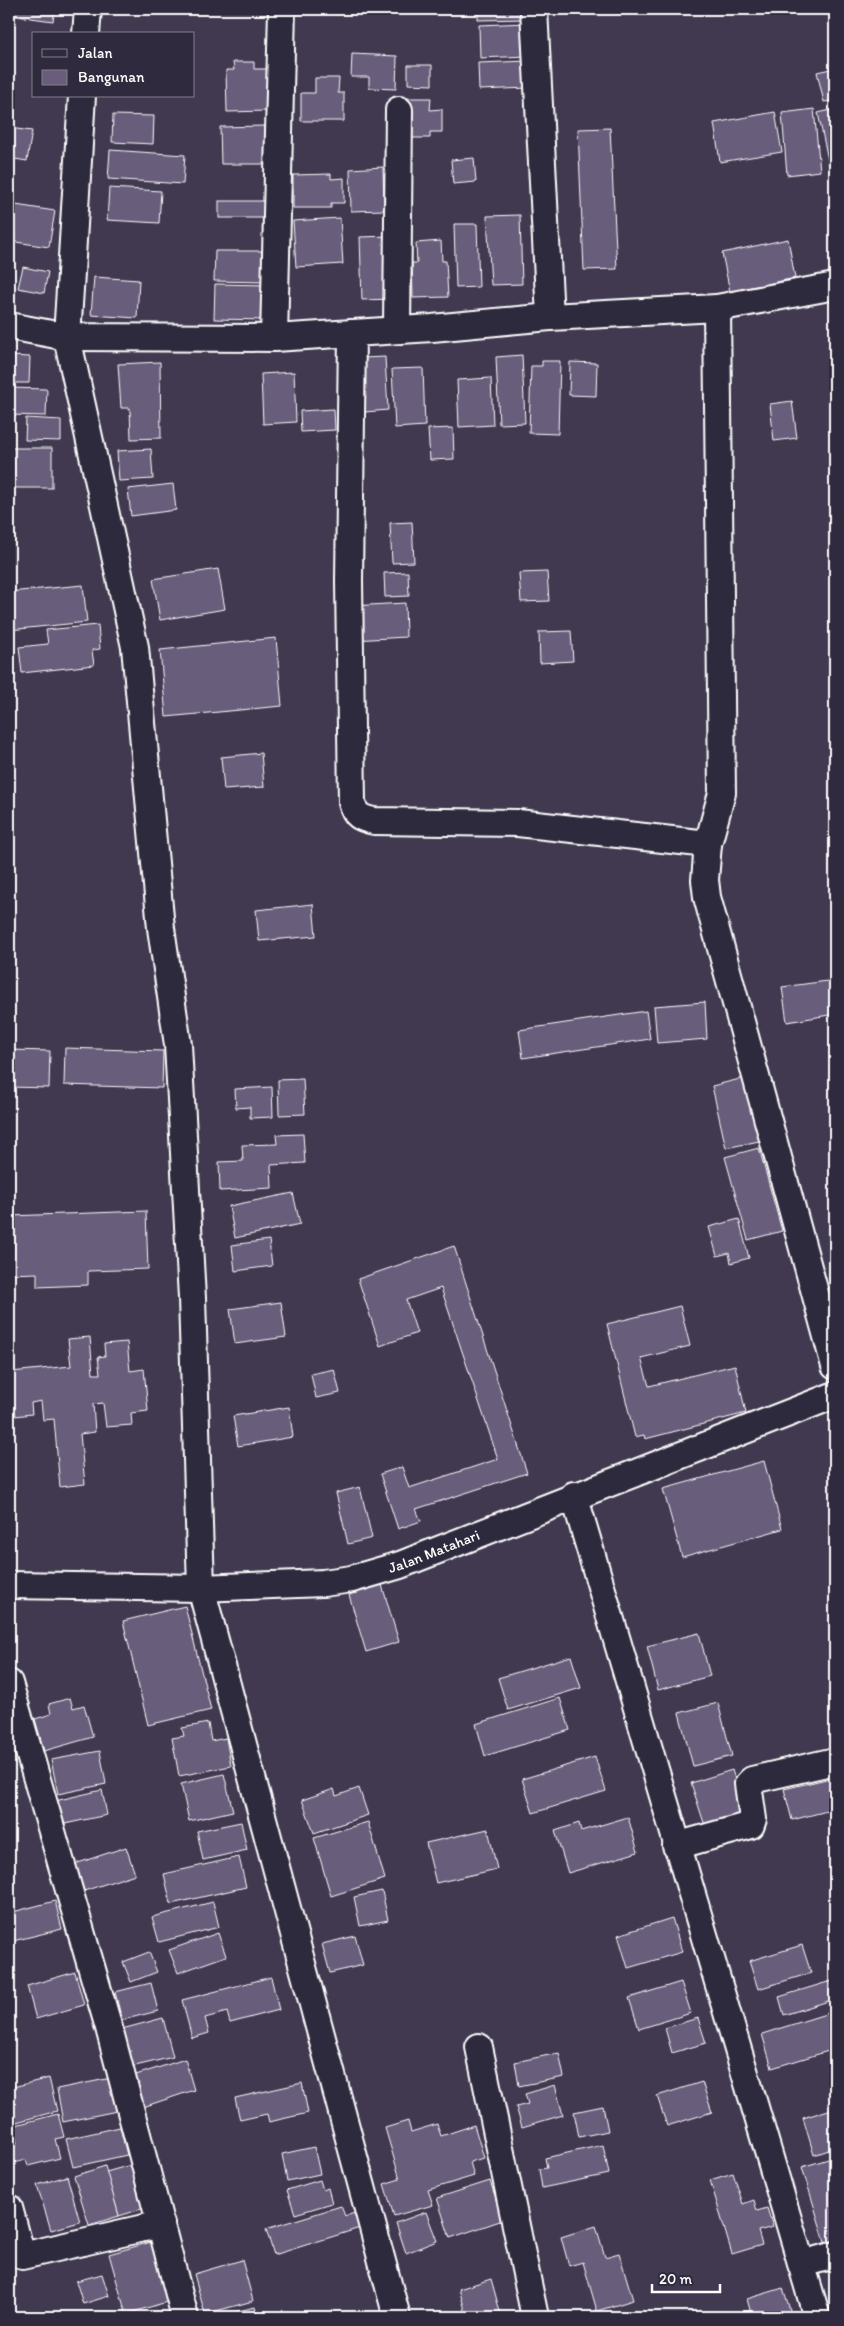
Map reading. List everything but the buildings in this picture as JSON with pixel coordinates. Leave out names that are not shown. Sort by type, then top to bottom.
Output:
[{"type":"street","points":[[86,32],[88,9]]},
{"type":"street","points":[[274,338],[282,9]]},
{"type":"street","points":[[534,9],[550,317]]},
{"type":"street","points":[[82,98],[67,337],[136,647],[161,928],[178,1045],[192,1298],[201,1588],[396,2317]]},
{"type":"street","points":[[397,330],[399,110]]},
{"type":"street","points":[[9,326],[67,337],[274,338],[550,317],[717,308],[835,286]]},
{"type":"street","points":[[717,308],[722,793],[708,844],[705,880],[707,897],[835,1366]]},
{"type":"street","points":[[352,333],[349,582],[352,802],[354,811],[361,818],[374,821],[518,823],[708,844]]},
{"type":"street","name":"Jalan Matahari","points":[[9,1585],[201,1588],[323,1583],[352,1579],[400,1565],[574,1495],[835,1395]]},
{"type":"street","points":[[574,1495],[676,1846],[817,2317]]},
{"type":"street","points":[[9,1683],[110,2028],[185,2317]]},
{"type":"street","points":[[676,1846],[751,1825],[748,1784],[752,1780],[835,1761]]},
{"type":"street","points":[[479,2047],[534,2317]]},
{"type":"street","points":[[9,2208],[15,2258],[161,2224]]},
{"type":"street","points":[[801,2264],[835,2255]]}]
